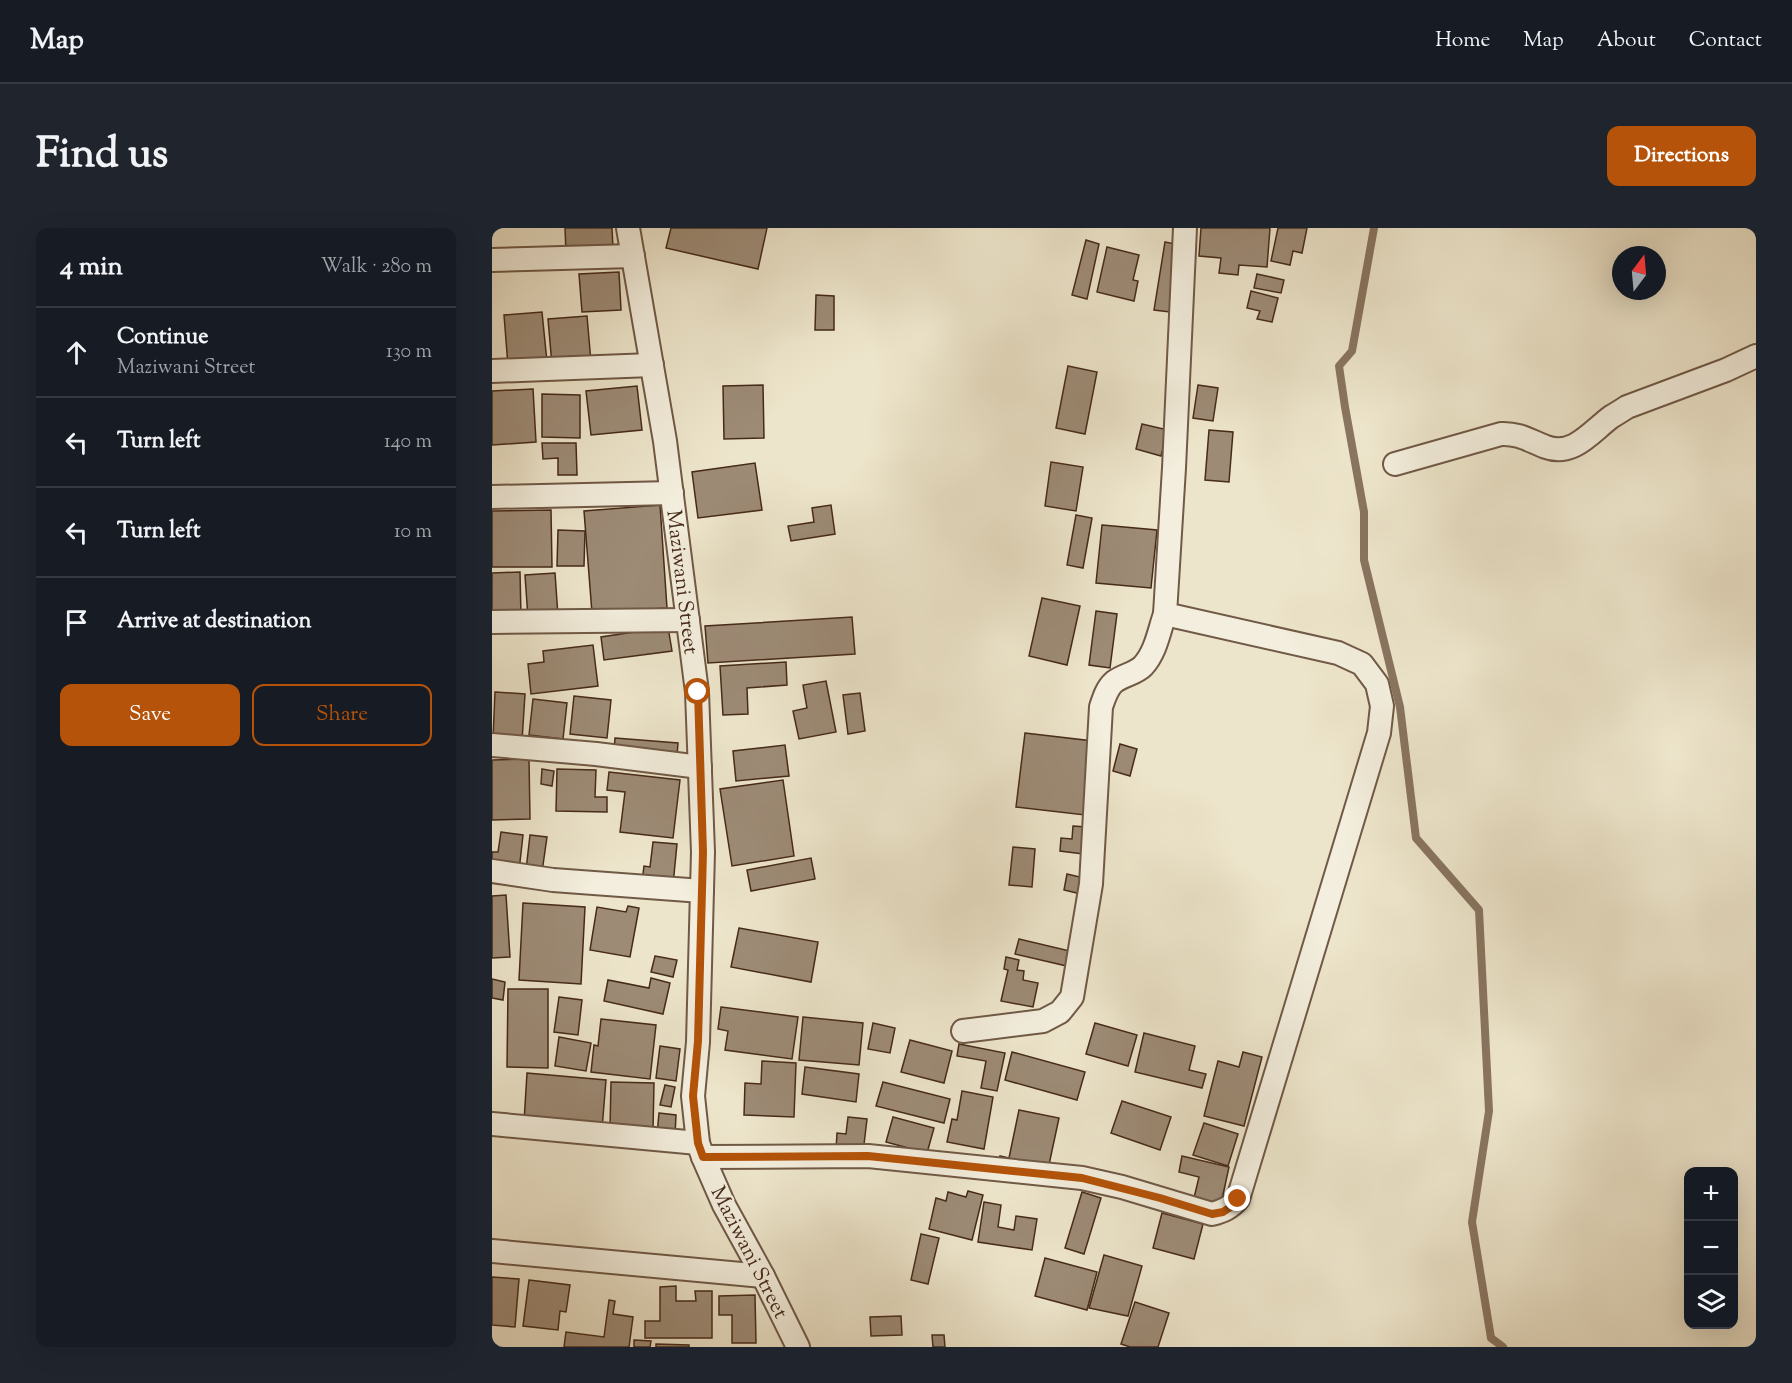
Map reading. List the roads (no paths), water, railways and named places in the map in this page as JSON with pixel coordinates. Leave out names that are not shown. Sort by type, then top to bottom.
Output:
[{"type":"street","name":"Maziwani Street","points":[[628,228],[672,493],[698,692],[703,852],[698,1041],[693,1096],[700,1150],[724,1204],[798,1347]]},
{"type":"street","points":[[963,1030],[1043,1021],[1060,1012],[1072,997],[1091,884],[1101,706],[1105,695],[1115,681],[1136,672],[1144,665],[1150,656],[1165,614],[1185,228]]},
{"type":"street","points":[[492,260],[633,256]]},
{"type":"street","points":[[1395,464],[1501,434],[1518,435],[1555,449],[1572,447],[1627,407],[1726,370],[1756,356]]},
{"type":"street","points":[[492,371],[652,365]]},
{"type":"street","points":[[492,497],[672,493]]},
{"type":"street","points":[[492,1124],[700,1150],[868,1156],[1082,1178],[1141,1192],[1212,1214],[1223,1212],[1232,1206],[1241,1191],[1379,733],[1382,706],[1377,684],[1362,664],[1338,652],[1165,614]]},
{"type":"street","points":[[492,622],[688,620]]},
{"type":"street","points":[[492,745],[700,766]]},
{"type":"street","points":[[492,871],[553,880],[702,891]]},
{"type":"street","points":[[492,1251],[763,1276]]},
{"type":"waterway","points":[[1374,228],[1352,351],[1339,366],[1364,512],[1364,560],[1400,707],[1416,838],[1479,910],[1489,1111],[1472,1222],[1491,1338],[1503,1347]]}]
